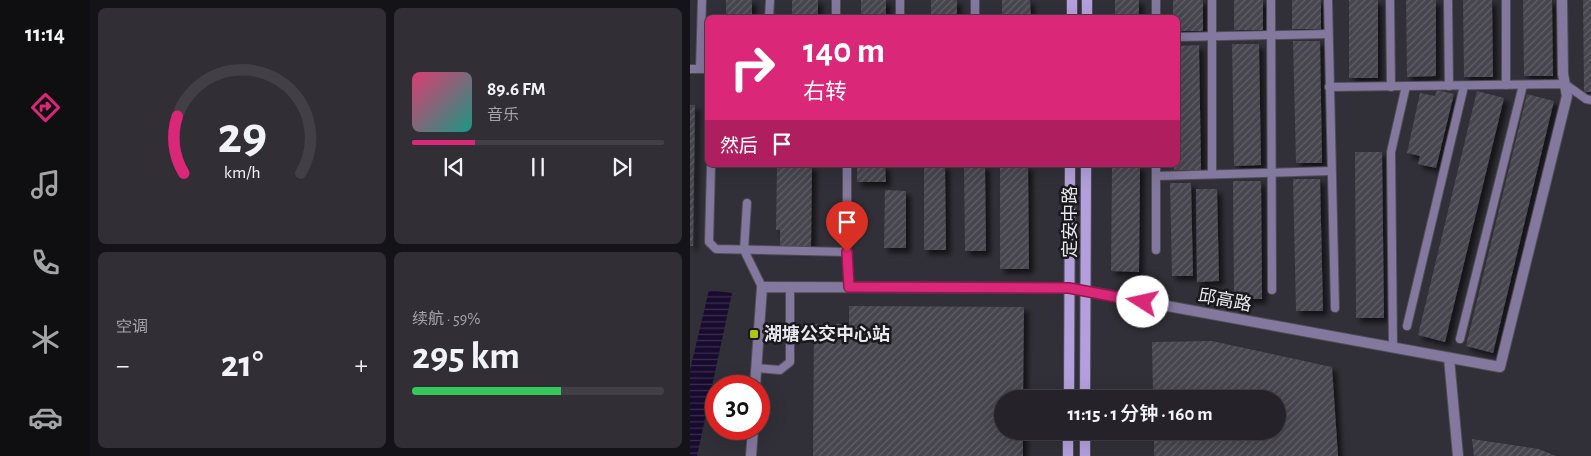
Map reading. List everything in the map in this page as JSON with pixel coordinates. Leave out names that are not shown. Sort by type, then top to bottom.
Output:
[{"type":"main road","points":[[1072,0],[1072,15]]},
{"type":"main road","points":[[1087,0],[1087,15]]},
{"type":"main road","name":"定安中路","points":[[1069,390],[1070,167]]},
{"type":"main road","name":"定安中路","points":[[1085,390],[1086,167]]},
{"type":"main road","points":[[1068,440],[1068,456]]},
{"type":"main road","points":[[1085,440],[1085,456]]},
{"type":"street","points":[[1562,0],[1563,74],[1565,84]]},
{"type":"street","name":"邱高路","points":[[762,287],[1069,288],[1500,367],[1567,96],[1565,84]]},
{"type":"street","points":[[756,375],[762,287]]},
{"type":"street","points":[[1449,358],[1458,456]]},
{"type":"street","points":[[751,456],[752,440]]},
{"type":"lane","points":[[690,69],[704,69],[702,0]]},
{"type":"lane","points":[[769,15],[770,0]]},
{"type":"lane","points":[[836,0],[836,15]]},
{"type":"lane","points":[[900,0],[900,15]]},
{"type":"lane","points":[[975,0],[975,15]]},
{"type":"lane","points":[[1156,0],[1156,15]]},
{"type":"lane","points":[[1212,0],[1212,174]]},
{"type":"lane","points":[[1271,0],[1272,290]]},
{"type":"lane","points":[[1328,0],[1335,308]]},
{"type":"lane","points":[[1390,0],[1391,87]]},
{"type":"lane","points":[[1448,0],[1449,86]]},
{"type":"lane","points":[[1506,0],[1506,85]]},
{"type":"lane","points":[[1180,37],[1328,34]]},
{"type":"lane","points":[[1329,88],[1565,84],[1586,99],[1591,100]]},
{"type":"lane","points":[[1460,339],[1523,85]]},
{"type":"lane","points":[[1393,348],[1391,152],[1406,86]]},
{"type":"lane","points":[[1407,326],[1464,86]]},
{"type":"lane","points":[[711,167],[709,242],[716,249],[847,252]]},
{"type":"lane","points":[[847,167],[849,287]]},
{"type":"lane","points":[[1156,167],[1156,250]]},
{"type":"lane","points":[[1156,176],[1331,171]]},
{"type":"lane","points":[[747,203],[744,250],[762,287]]},
{"type":"lane","points":[[756,368],[780,370],[790,362],[790,287]]},
{"type":"shaded area","points":[[709,290],[732,293],[714,375],[705,375],[705,419],[697,456],[690,456],[690,370]]},
{"type":"building","points":[[726,0],[752,0],[752,15],[726,15]]},
{"type":"building","points":[[792,0],[818,0],[818,15],[792,15]]},
{"type":"building","points":[[861,0],[886,0],[886,15],[861,15]]},
{"type":"building","points":[[931,0],[957,0],[957,15],[931,15]]},
{"type":"building","points":[[1002,0],[1030,0],[1031,15],[1002,15]]},
{"type":"building","points":[[1115,0],[1139,0],[1139,15],[1115,15]]},
{"type":"building","points":[[1173,0],[1203,0],[1203,31],[1180,31],[1180,15],[1173,15]]},
{"type":"building","points":[[1234,0],[1263,0],[1263,30],[1234,30]]},
{"type":"building","points":[[1292,0],[1321,0],[1321,29],[1292,29]]},
{"type":"building","points":[[1349,0],[1378,0],[1378,78],[1349,78]]},
{"type":"building","points":[[1406,0],[1436,0],[1436,76],[1407,77]]},
{"type":"building","points":[[1463,0],[1492,0],[1493,77],[1464,77]]},
{"type":"building","points":[[1523,0],[1552,0],[1553,76],[1524,76]]},
{"type":"building","points":[[1583,0],[1591,0],[1591,92],[1584,92]]},
{"type":"building","points":[[1293,41],[1320,41],[1322,163],[1296,163]]},
{"type":"building","points":[[1232,44],[1259,44],[1261,165],[1234,166]]},
{"type":"building","points":[[1199,45],[1201,170],[1174,170],[1174,167],[1180,167],[1180,46]]},
{"type":"building","points":[[1437,90],[1454,94],[1436,168],[1418,164],[1420,156],[1407,153],[1420,93],[1435,96]]},
{"type":"building","points":[[1477,91],[1504,98],[1445,342],[1418,335]]},
{"type":"building","points":[[1527,94],[1554,101],[1493,353],[1466,346]]},
{"type":"building","points":[[690,105],[695,105],[693,246],[690,246]]},
{"type":"building","points":[[1355,152],[1382,152],[1384,318],[1356,318]]},
{"type":"building","points":[[777,167],[812,167],[811,248],[780,248],[780,230],[776,230]]},
{"type":"building","points":[[857,167],[885,167],[886,182],[857,182]]},
{"type":"building","points":[[924,167],[945,167],[946,250],[924,250]]},
{"type":"building","points":[[964,167],[985,167],[986,251],[965,251]]},
{"type":"building","points":[[1000,167],[1028,167],[1029,269],[1000,269]]},
{"type":"building","points":[[1112,167],[1140,167],[1139,272],[1111,271]]},
{"type":"building","points":[[1293,179],[1320,179],[1323,311],[1296,311]]},
{"type":"building","points":[[1233,181],[1261,181],[1262,299],[1234,299]]},
{"type":"building","points":[[1170,183],[1191,183],[1193,276],[1172,276]]},
{"type":"building","points":[[1196,189],[1217,189],[1219,281],[1197,282]]},
{"type":"building","points":[[885,190],[906,191],[906,248],[884,248]]},
{"type":"building","points":[[849,306],[1024,307],[1023,390],[994,390],[994,440],[1023,440],[1023,456],[813,456],[814,324],[849,324]]},
{"type":"building","points":[[1212,341],[1332,367],[1338,456],[1154,456],[1154,440],[1286,440],[1286,390],[1153,390],[1152,342]]},
{"type":"building","points":[[1472,439],[1539,449],[1556,456],[1474,456]]},
{"type":"place","name":"湖塘公交中心站","points":[[754,334]]},
{"type":"route","points":[[847,252],[849,287],[1069,288],[1143,302]]}]
